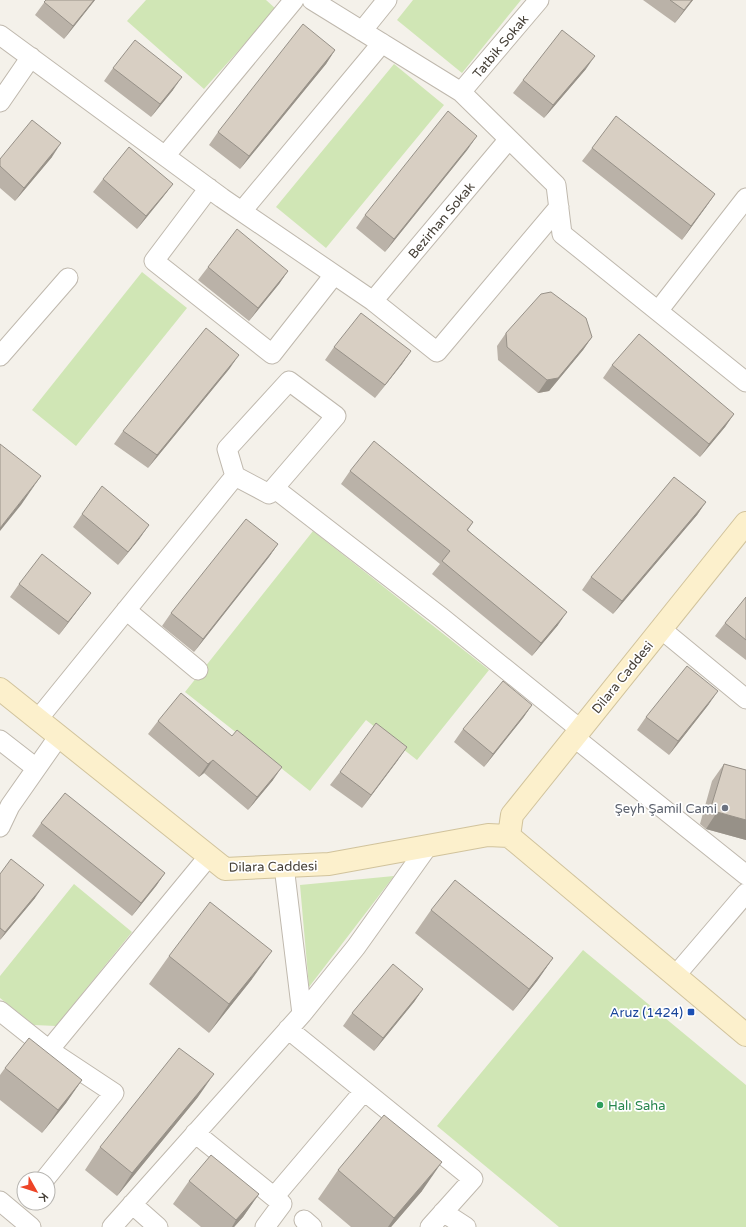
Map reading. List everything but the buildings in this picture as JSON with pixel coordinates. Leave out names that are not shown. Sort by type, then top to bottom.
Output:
[{"type":"street","points":[[165,156],[294,0]]},
{"type":"street","points":[[312,0],[461,92],[556,184],[562,234],[746,382]]},
{"type":"street","points":[[362,31],[387,0]]},
{"type":"street","name":"Tatbik Sokak","points":[[461,92],[539,0]]},
{"type":"street","points":[[0,35],[209,188],[373,302],[436,352],[559,207]]},
{"type":"street","points":[[242,211],[382,43]]},
{"type":"street","points":[[0,102],[30,57]]},
{"type":"street","name":"Bezirhan Sokak","points":[[373,302],[509,139]]},
{"type":"street","points":[[209,188],[154,261],[272,354],[334,275]]},
{"type":"street","points":[[658,312],[746,198]]},
{"type":"street","points":[[0,356],[68,278]]},
{"type":"street","points":[[288,381],[336,416],[269,494],[235,476],[227,449],[288,381]]},
{"type":"street","points":[[38,719],[235,476]]},
{"type":"street","points":[[274,488],[441,617],[746,874]]},
{"type":"street","name":"Dilara Caddesi","points":[[0,689],[225,869],[329,864],[488,835],[509,836],[512,815],[661,629],[744,531]]},
{"type":"street","points":[[126,610],[198,670]]},
{"type":"street","points":[[661,629],[746,699]]},
{"type":"street","points":[[0,827],[5,802],[36,768],[59,736]]},
{"type":"street","points":[[0,740],[36,768]]},
{"type":"street","points":[[509,836],[746,1035]]},
{"type":"street","points":[[112,1227],[302,1014],[356,947],[428,846]]},
{"type":"street","points":[[49,1050],[209,856]]},
{"type":"street","points":[[284,866],[302,1014]]},
{"type":"street","points":[[676,976],[746,893]]},
{"type":"street","points":[[0,1011],[49,1050],[114,1093],[51,1171]]},
{"type":"street","points":[[288,1029],[472,1179],[430,1227]]},
{"type":"street","points":[[274,1197],[364,1091]]},
{"type":"street","points":[[195,1133],[282,1204],[264,1227]]},
{"type":"street","points":[[0,1201],[24,1215]]},
{"type":"street","points":[[132,1204],[158,1227]]},
{"type":"street","points":[[443,1212],[466,1227]]},
{"type":"green space","points":[[146,0],[266,0],[276,9],[204,89],[127,21]]},
{"type":"green space","points":[[413,0],[521,0],[462,73],[397,20]]},
{"type":"green space","points":[[394,64],[444,105],[326,248],[276,207]]},
{"type":"green space","points":[[142,272],[187,308],[76,446],[32,410]]},
{"type":"green space","points":[[313,531],[489,670],[417,760],[366,720],[310,791],[185,692]]},
{"type":"green space","points":[[394,876],[309,987],[300,885]]},
{"type":"green space","points":[[74,884],[132,932],[56,1026],[34,1025],[0,998],[0,976]]},
{"type":"green space","name":"Halı Saha","points":[[583,950],[746,1085],[746,1227],[559,1227],[437,1126]]},
{"type":"place","name":"Şeyh Şamil Cami","points":[[725,808]]},
{"type":"place","name":"Aruz (1424)","points":[[691,1012]]},
{"type":"place","name":"Halı Saha","points":[[600,1105]]}]
